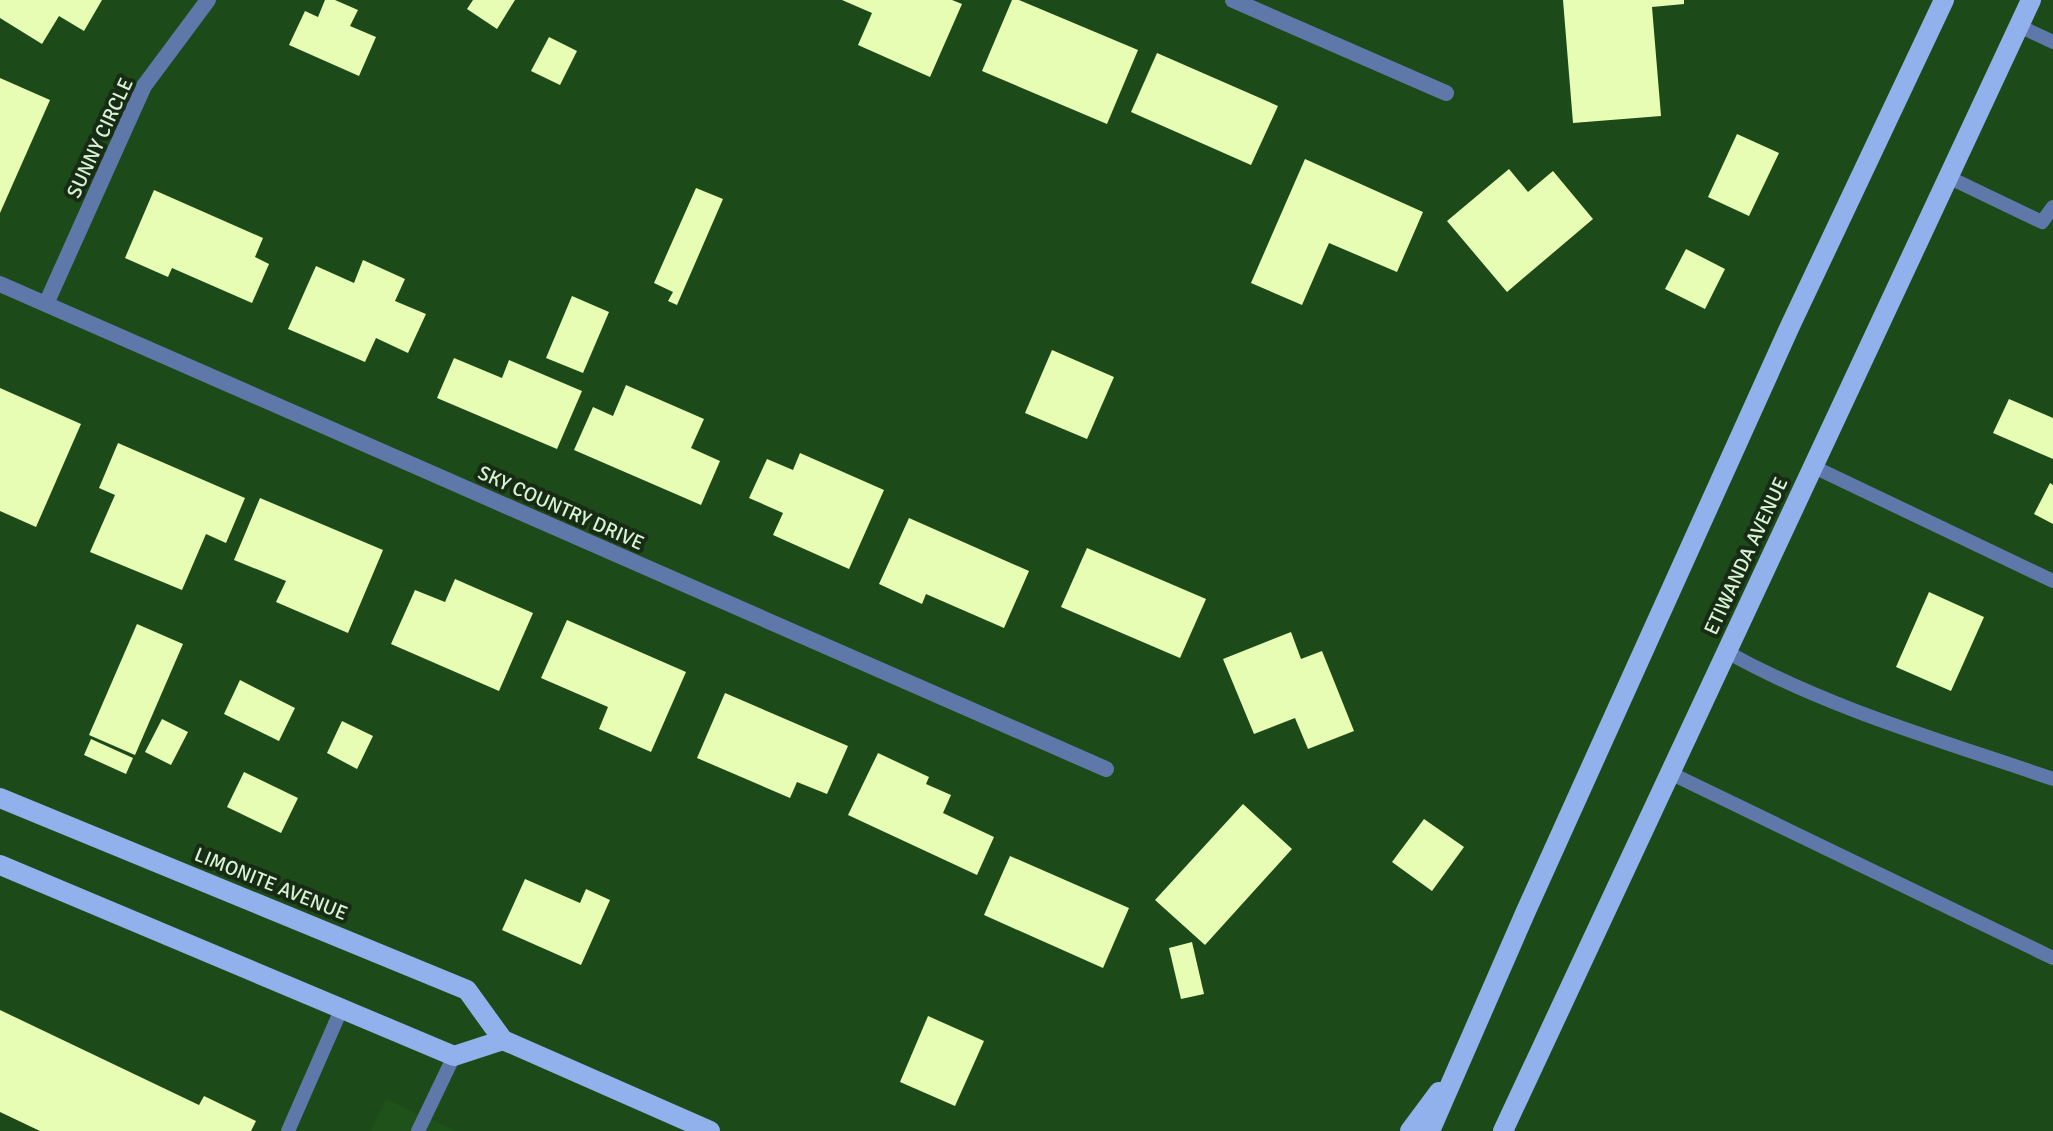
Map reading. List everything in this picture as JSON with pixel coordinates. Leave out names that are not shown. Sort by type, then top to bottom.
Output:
[{"type":"main road","points":[[1430,1131],[1532,896],[1759,395],[1944,0]]},
{"type":"main road","name":"ETIWANDA AVENUE","points":[[1503,1131],[2031,0]]},
{"type":"main road","name":"LIMONITE AVENUE","points":[[1,799],[467,990],[503,1040]]},
{"type":"main road","points":[[0,865],[454,1056],[503,1040],[710,1131]]},
{"type":"main road","points":[[1410,1131],[1461,1063]]},
{"type":"street","name":"SUNNY CIRCLE","points":[[46,304],[144,86],[208,0]]},
{"type":"street","points":[[1233,0],[1446,93]]},
{"type":"street","name":"SKY COUNTRY DRIVE","points":[[0,284],[1106,769]]},
{"type":"lane","points":[[2019,26],[2053,42]]},
{"type":"lane","points":[[1948,177],[2042,222],[2053,207]]},
{"type":"lane","points":[[1814,467],[2053,581]]},
{"type":"lane","points":[[1727,652],[1775,678],[1872,717],[2053,779]]},
{"type":"lane","points":[[1670,773],[2053,958]]},
{"type":"lane","points":[[288,1131],[341,1010]]},
{"type":"lane","points":[[418,1131],[454,1056]]},
{"type":"shaded area","points":[[386,1099],[456,1131],[371,1131]]},
{"type":"building","points":[[0,0],[102,0],[84,31],[59,16],[42,44],[0,18]]},
{"type":"building","points":[[325,0],[335,0],[358,10],[350,26],[376,37],[359,76],[289,45],[305,11],[318,17]]},
{"type":"building","points":[[473,0],[515,0],[497,29],[467,9]]},
{"type":"building","points":[[842,0],[952,0],[962,4],[930,77],[858,45],[872,13]]},
{"type":"building","points":[[1012,0],[1019,0],[1138,50],[1107,124],[982,71]]},
{"type":"building","points":[[1563,0],[1684,0],[1684,4],[1652,7],[1661,116],[1573,123]]},
{"type":"building","points":[[549,37],[577,51],[560,85],[531,71]]},
{"type":"building","points":[[1157,53],[1278,106],[1251,165],[1131,112]]},
{"type":"building","points":[[0,78],[50,100],[0,213]]},
{"type":"building","points":[[1737,134],[1779,153],[1749,216],[1708,197]]},
{"type":"building","points":[[1305,159],[1423,212],[1397,272],[1329,243],[1302,305],[1251,283]]},
{"type":"building","points":[[1509,169],[1528,192],[1553,171],[1593,219],[1507,292],[1447,221]]},
{"type":"building","points":[[696,188],[723,199],[677,305],[668,301],[673,292],[654,283]]},
{"type":"building","points":[[154,190],[263,238],[255,257],[269,264],[252,303],[172,268],[168,277],[125,258]]},
{"type":"building","points":[[1686,249],[1725,269],[1705,309],[1665,289]]},
{"type":"building","points":[[363,260],[405,279],[395,301],[426,314],[408,353],[376,338],[365,362],[288,329],[316,266],[354,283]]},
{"type":"building","points":[[572,296],[609,312],[583,373],[546,358]]},
{"type":"building","points":[[1052,350],[1114,377],[1087,439],[1025,413]]},
{"type":"building","points":[[454,358],[502,378],[509,360],[582,391],[557,449],[437,398]]},
{"type":"building","points":[[626,385],[704,419],[691,448],[720,461],[701,505],[574,450],[593,407],[613,416]]},
{"type":"building","points":[[0,388],[81,424],[36,527],[0,511]]},
{"type":"building","points":[[2009,399],[2053,418],[2053,459],[1993,433]]},
{"type":"building","points":[[118,443],[245,498],[226,543],[206,534],[182,590],[90,552],[115,495],[99,488]]},
{"type":"building","points":[[800,453],[884,490],[849,569],[773,535],[783,513],[749,498],[767,459],[793,470]]},
{"type":"building","points":[[2050,483],[2053,485],[2053,524],[2034,514]]},
{"type":"building","points":[[260,498],[383,550],[348,633],[276,602],[286,581],[234,560]]},
{"type":"building","points":[[909,518],[1029,571],[1004,628],[926,594],[922,604],[879,584]]},
{"type":"building","points":[[1087,548],[1206,599],[1180,658],[1061,607]]},
{"type":"building","points":[[455,579],[533,613],[499,691],[391,644],[415,590],[445,602]]},
{"type":"building","points":[[1929,592],[1984,617],[1951,691],[1896,667]]},
{"type":"building","points":[[567,620],[686,672],[651,752],[599,729],[608,707],[541,678]]},
{"type":"building","points":[[137,624],[183,644],[135,755],[89,735]]},
{"type":"building","points":[[1291,632],[1301,659],[1322,651],[1354,731],[1308,749],[1295,718],[1254,734],[1223,659]]},
{"type":"building","points":[[240,680],[295,708],[279,741],[224,714]]},
{"type":"building","points":[[725,693],[848,746],[827,794],[797,782],[790,798],[697,758]]},
{"type":"building","points":[[162,719],[188,732],[171,765],[145,752]]},
{"type":"building","points":[[342,721],[373,736],[357,769],[327,753]]},
{"type":"building","points":[[91,739],[133,758],[126,774],[84,755]]},
{"type":"building","points":[[878,753],[929,777],[926,784],[951,795],[943,813],[994,837],[977,875],[848,815]]},
{"type":"building","points":[[244,772],[298,798],[281,833],[227,807]]},
{"type":"building","points":[[1243,804],[1292,849],[1205,945],[1155,900]]},
{"type":"building","points":[[1424,819],[1464,847],[1432,891],[1392,862]]},
{"type":"building","points":[[1010,856],[1129,908],[1103,968],[984,915]]},
{"type":"building","points":[[525,879],[580,903],[586,889],[610,900],[581,965],[502,930]]},
{"type":"building","points":[[1192,942],[1204,994],[1181,999],[1169,948]]},
{"type":"building","points":[[0,1010],[199,1105],[204,1096],[256,1121],[251,1131],[40,1131],[0,1112]]},
{"type":"building","points":[[928,1016],[984,1041],[955,1106],[900,1082]]}]
